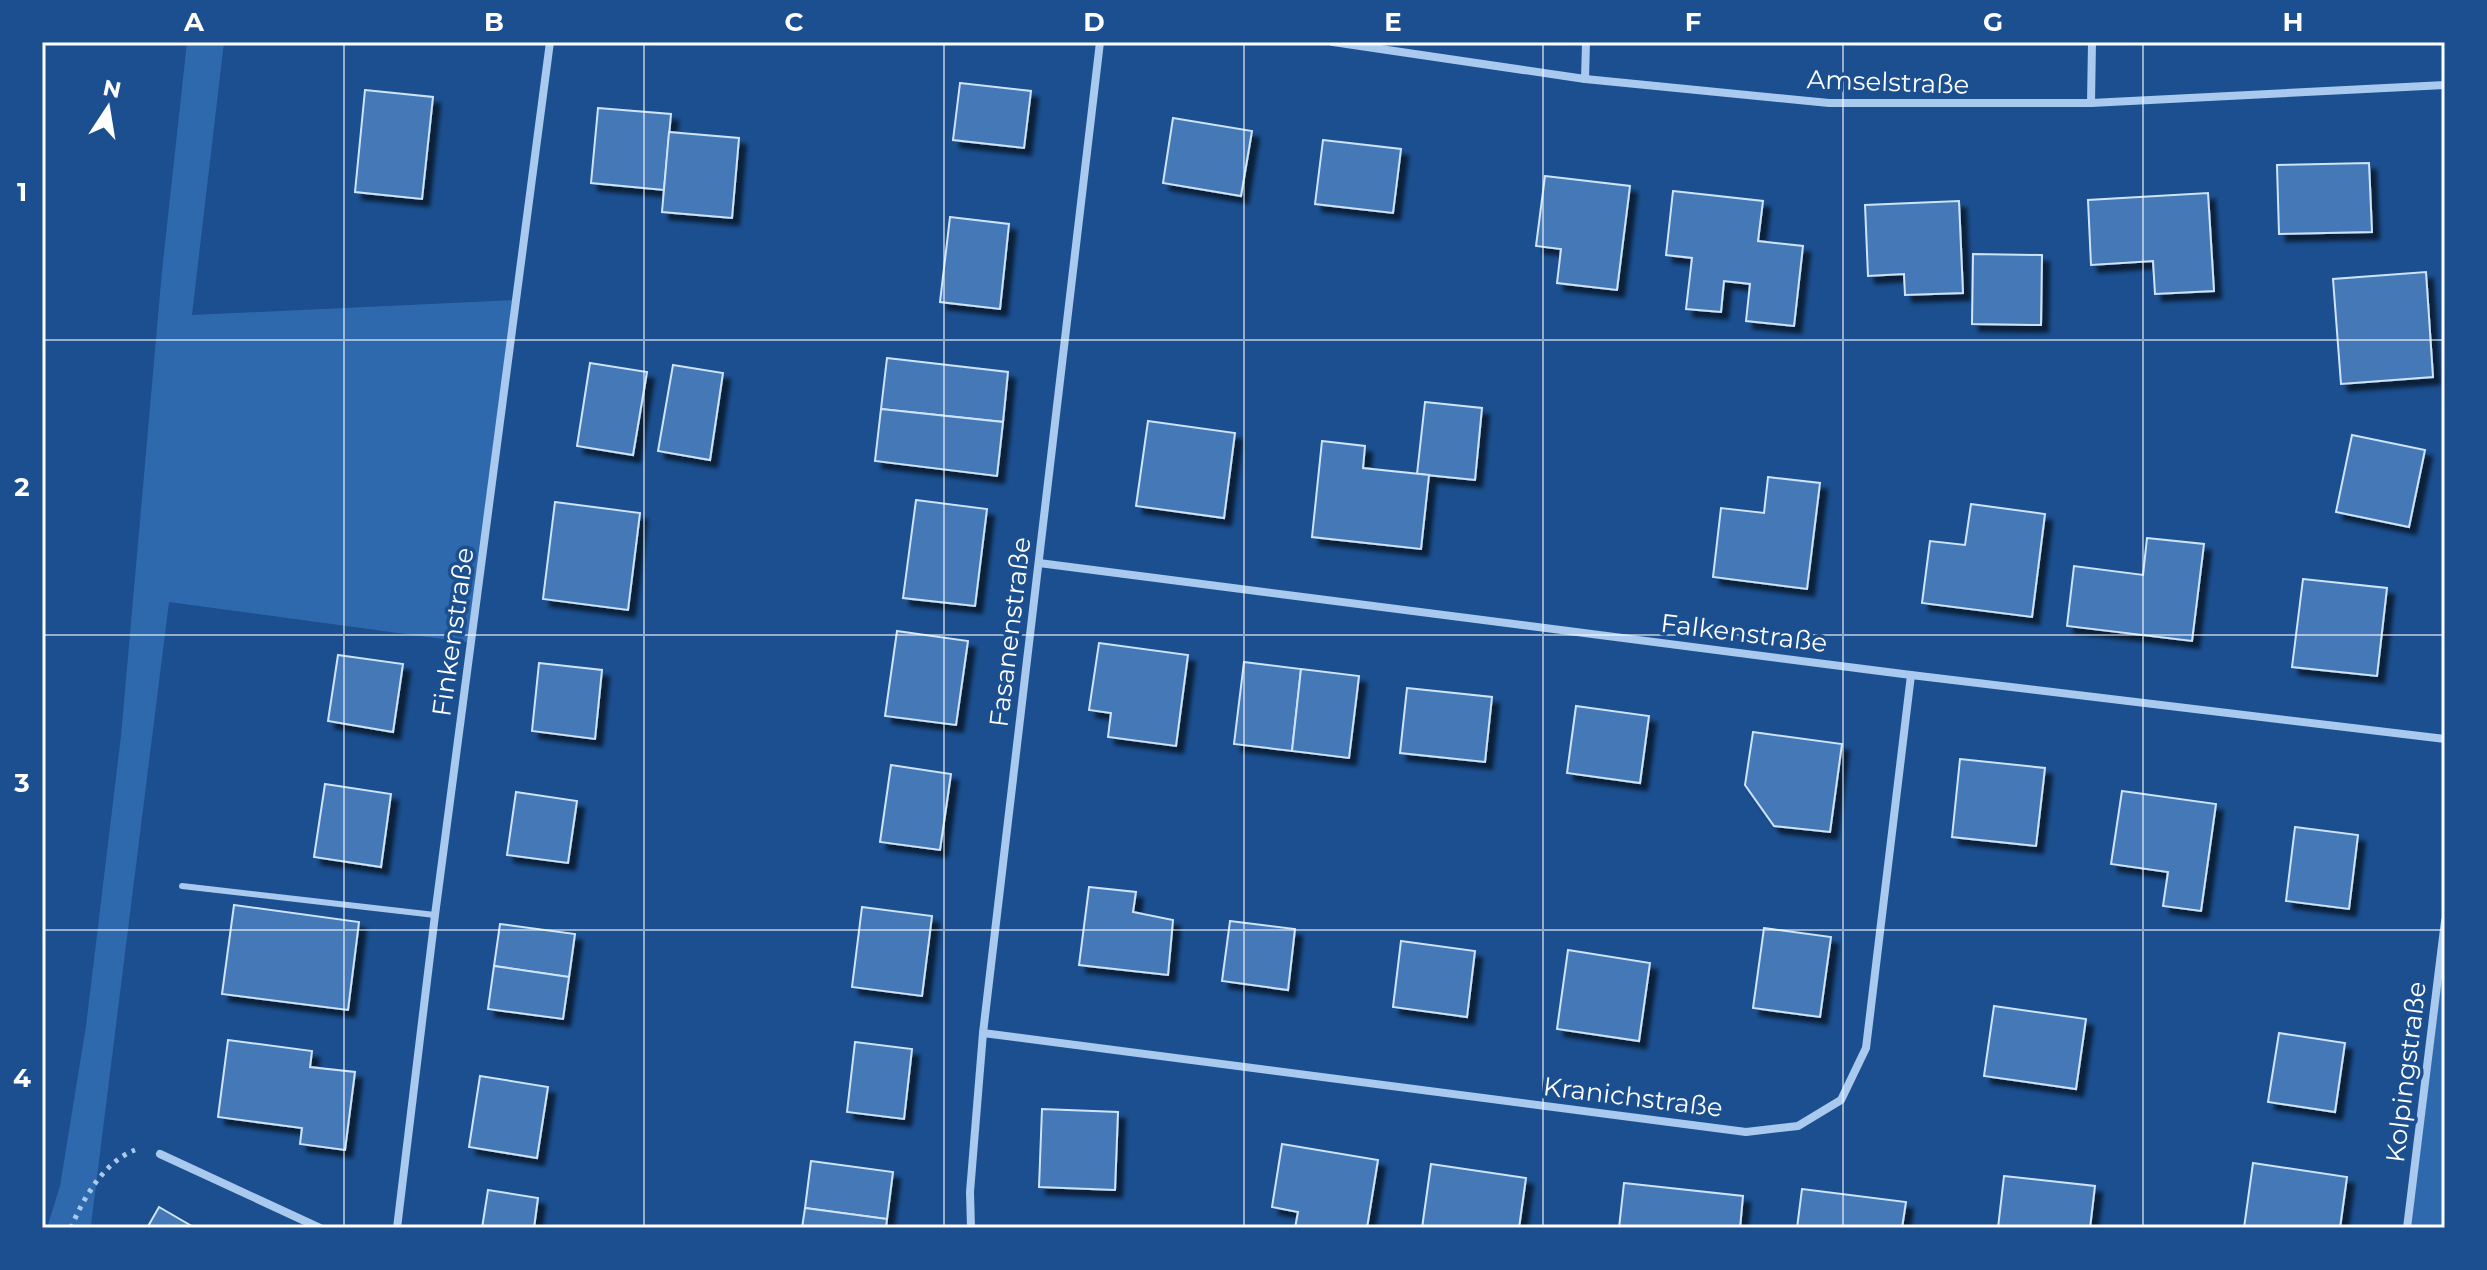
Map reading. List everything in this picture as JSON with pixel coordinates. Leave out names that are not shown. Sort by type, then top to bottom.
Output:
[{"type":"street","name":"Finkenstraße","points":[[397,1228],[550,42]]},
{"type":"street","name":"Fasanenstraße","points":[[971,1228],[970,1192],[983,1033],[1100,42]]},
{"type":"street","name":"Amselstraße","points":[[1333,42],[1585,79],[1829,103],[2091,103],[2445,85]]},
{"type":"street","points":[[1585,79],[1586,42]]},
{"type":"street","points":[[2091,103],[2092,42]]},
{"type":"street","name":"Falkenstraße","points":[[1039,563],[1911,675],[2445,739]]},
{"type":"street","name":"Kranichstraße","points":[[983,1033],[1746,1132],[1798,1126],[1841,1100],[1866,1048],[1911,675]]},
{"type":"street","name":"Kolpingstraße","points":[[2407,1228],[2445,921]]},
{"type":"street","points":[[160,1154],[320,1228]]},
{"type":"lane","points":[[182,886],[435,915]]},
{"type":"path","points":[[71,1228],[96,1183],[113,1161],[134,1150],[160,1154]]},
{"type":"shaded area","points":[[187,42],[224,42],[192,315],[516,300],[472,643],[169,602],[91,1225],[89,1228],[47,1228],[60,1186],[86,1026],[121,736],[162,271]]},
{"type":"shaded area","points":[[2445,921],[2445,1228],[2407,1228]]},
{"type":"building","points":[[960,83],[1031,91],[1024,148],[953,140]]},
{"type":"building","points":[[365,90],[433,97],[422,199],[355,192]]},
{"type":"building","points":[[598,108],[671,114],[664,190],[591,183]]},
{"type":"building","points":[[1173,118],[1252,131],[1241,196],[1163,183]]},
{"type":"building","points":[[669,132],[739,138],[732,218],[662,212]]},
{"type":"building","points":[[1323,140],[1401,149],[1393,213],[1315,204]]},
{"type":"building","points":[[2369,163],[2372,232],[2279,234],[2277,165]]},
{"type":"building","points":[[1545,176],[1630,186],[1617,290],[1557,283],[1561,249],[1536,246]]},
{"type":"building","points":[[1673,191],[1763,201],[1758,241],[1803,246],[1794,326],[1746,321],[1750,284],[1724,281],[1721,312],[1686,309],[1692,258],[1666,255]]},
{"type":"building","points":[[2208,193],[2214,291],[2155,294],[2153,261],[2091,265],[2088,200]]},
{"type":"building","points":[[1959,201],[1963,293],[1905,295],[1904,274],[1868,276],[1865,205]]},
{"type":"building","points":[[950,217],[1009,224],[1000,309],[940,302]]},
{"type":"building","points":[[1973,254],[2042,255],[2041,325],[1972,324]]},
{"type":"building","points":[[2426,272],[2433,377],[2341,384],[2333,279]]},
{"type":"building","points":[[887,358],[1008,372],[1003,422],[881,409]]},
{"type":"building","points":[[590,363],[647,372],[633,455],[577,446]]},
{"type":"building","points":[[673,365],[723,373],[710,460],[658,451]]},
{"type":"building","points":[[1425,402],[1482,408],[1475,480],[1417,474]]},
{"type":"building","points":[[881,409],[1003,422],[997,476],[875,461]]},
{"type":"building","points":[[1148,421],[1235,433],[1224,518],[1136,506]]},
{"type":"building","points":[[2352,435],[2425,450],[2409,527],[2336,512]]},
{"type":"building","points":[[1322,441],[1365,446],[1363,468],[1429,475],[1421,549],[1312,537]]},
{"type":"building","points":[[1768,477],[1820,483],[1807,589],[1713,577],[1721,508],[1764,513]]},
{"type":"building","points":[[916,500],[987,509],[975,606],[903,598]]},
{"type":"building","points":[[555,502],[640,513],[628,610],[543,599]]},
{"type":"building","points":[[1971,504],[2045,514],[2032,617],[1922,603],[1930,541],[1965,545]]},
{"type":"building","points":[[2147,538],[2204,544],[2192,641],[2067,626],[2074,566],[2143,575]]},
{"type":"building","points":[[2303,579],[2387,588],[2377,676],[2292,667]]},
{"type":"building","points":[[897,631],[968,641],[956,725],[885,716]]},
{"type":"building","points":[[1099,643],[1188,655],[1176,746],[1108,737],[1111,713],[1089,710]]},
{"type":"building","points":[[338,655],[403,664],[393,732],[328,721]]},
{"type":"building","points":[[1244,662],[1301,669],[1292,751],[1234,744]]},
{"type":"building","points":[[539,663],[602,670],[595,739],[532,731]]},
{"type":"building","points":[[1301,669],[1359,676],[1349,758],[1292,751]]},
{"type":"building","points":[[1407,688],[1492,697],[1485,762],[1400,753]]},
{"type":"building","points":[[1576,706],[1649,716],[1640,783],[1567,773]]},
{"type":"building","points":[[1753,732],[1842,744],[1830,832],[1774,826],[1745,785]]},
{"type":"building","points":[[1960,759],[2045,768],[2036,846],[1952,837]]},
{"type":"building","points":[[891,765],[951,774],[940,850],[880,842]]},
{"type":"building","points":[[325,784],[391,794],[381,867],[314,857]]},
{"type":"building","points":[[2122,791],[2216,804],[2201,911],[2163,906],[2168,872],[2111,864]]},
{"type":"building","points":[[516,792],[577,801],[568,863],[507,855]]},
{"type":"building","points":[[2295,827],[2358,835],[2349,909],[2286,901]]},
{"type":"building","points":[[1089,887],[1136,892],[1133,912],[1173,920],[1168,975],[1079,965]]},
{"type":"building","points":[[234,905],[359,922],[348,1010],[222,994]]},
{"type":"building","points":[[862,907],[932,916],[922,996],[852,987]]},
{"type":"building","points":[[1230,921],[1295,929],[1288,990],[1222,981]]},
{"type":"building","points":[[500,924],[575,934],[569,977],[494,966]]},
{"type":"building","points":[[1764,928],[1831,937],[1820,1017],[1753,1008]]},
{"type":"building","points":[[1401,941],[1475,951],[1467,1017],[1393,1007]]},
{"type":"building","points":[[1568,950],[1650,963],[1639,1041],[1557,1029]]},
{"type":"building","points":[[494,966],[569,977],[563,1019],[488,1009]]},
{"type":"building","points":[[1994,1006],[2086,1019],[2076,1089],[1984,1076]]},
{"type":"building","points":[[2279,1033],[2345,1043],[2335,1112],[2268,1102]]},
{"type":"building","points":[[228,1040],[312,1051],[310,1067],[355,1072],[345,1150],[300,1144],[302,1128],[218,1117]]},
{"type":"building","points":[[855,1042],[912,1049],[904,1119],[847,1112]]},
{"type":"building","points":[[480,1076],[548,1087],[537,1158],[469,1147]]},
{"type":"building","points":[[1042,1109],[1118,1112],[1115,1190],[1039,1187]]},
{"type":"building","points":[[1282,1144],[1378,1160],[1367,1228],[1295,1228],[1298,1212],[1272,1207]]},
{"type":"building","points":[[811,1161],[893,1172],[887,1219],[805,1208]]},
{"type":"building","points":[[2253,1163],[2347,1177],[2340,1228],[2244,1228]]},
{"type":"building","points":[[1431,1164],[1526,1178],[1519,1228],[1422,1228]]},
{"type":"building","points":[[2004,1176],[2095,1186],[2090,1228],[1998,1228]]},
{"type":"building","points":[[1624,1183],[1743,1196],[1740,1228],[1619,1228]]},
{"type":"building","points":[[1802,1189],[1906,1202],[1902,1228],[1797,1228]]},
{"type":"building","points":[[488,1190],[538,1198],[534,1228],[482,1228]]},
{"type":"building","points":[[159,1207],[195,1228],[147,1228]]},
{"type":"building","points":[[805,1208],[887,1219],[886,1228],[802,1228]]}]
